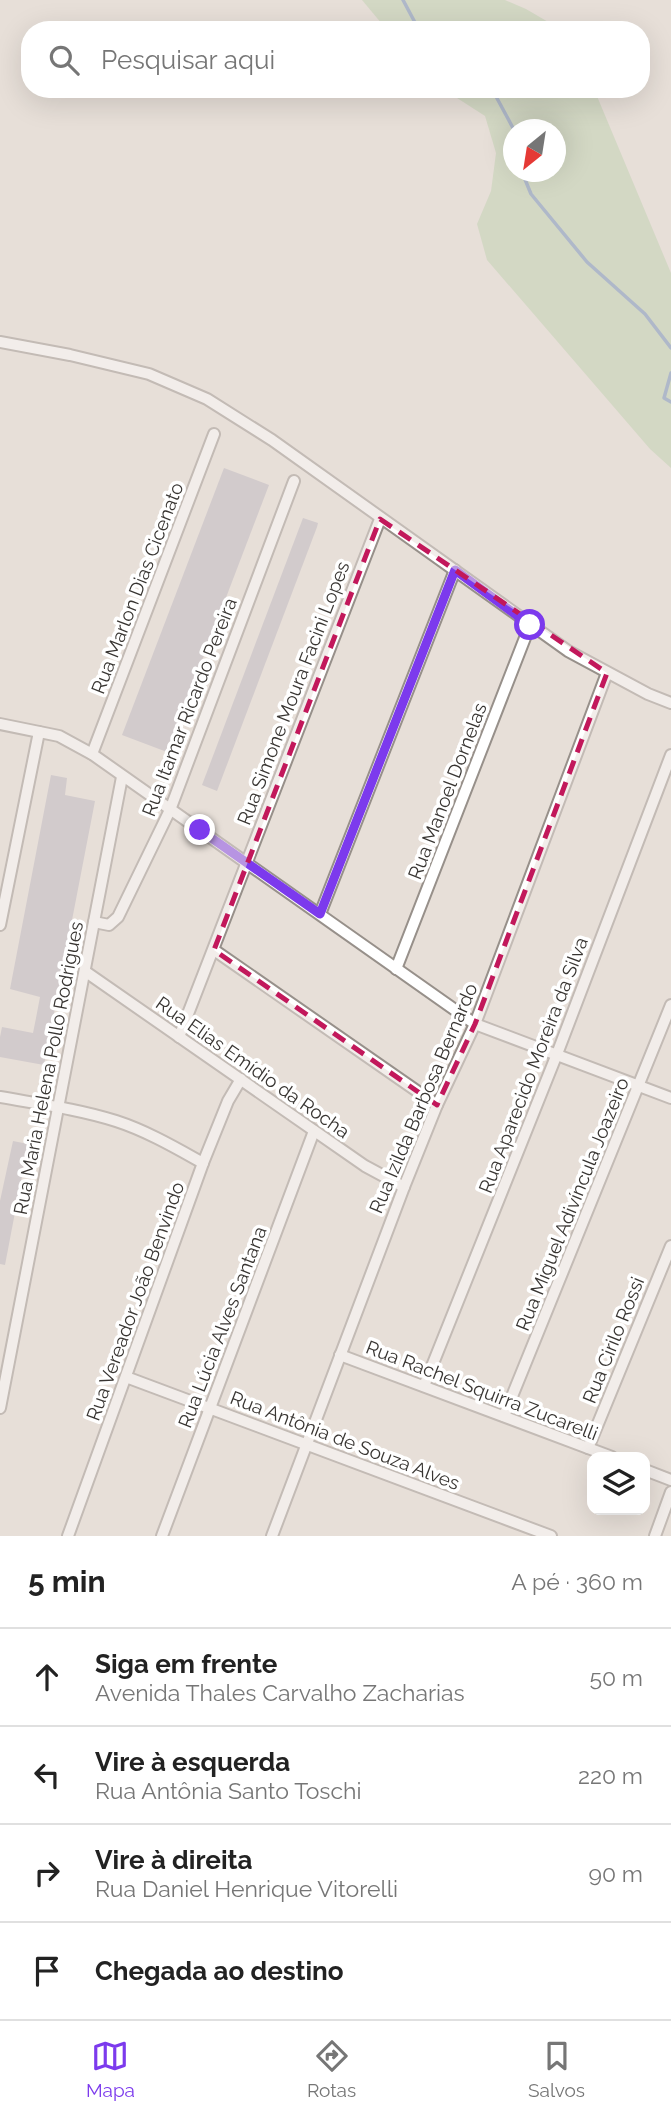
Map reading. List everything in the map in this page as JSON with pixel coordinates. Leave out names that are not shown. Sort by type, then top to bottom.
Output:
[{"type":"street","points":[[0,342],[149,374],[207,398],[272,440],[530,625],[607,673],[671,703]]},
{"type":"street","name":"Rua Marlon Dias Cicenato","points":[[92,754],[214,434]]},
{"type":"street","name":"Rua Itamar Ricardo Pereira","points":[[94,922],[109,925],[118,917],[170,810],[295,481]]},
{"type":"street","name":"Rua Simone Moura Facini Lopes","points":[[179,1037],[380,519]]},
{"type":"street","points":[[320,914],[455,570]]},
{"type":"street","name":"Rua Manoel Dornelas","points":[[396,969],[530,625]]},
{"type":"street","name":"Rua Izilda Barbosa Bernardo","points":[[276,1535],[307,1444],[404,1187],[437,1105],[475,1024],[607,673]]},
{"type":"street","points":[[0,724],[59,736],[92,754],[475,1024],[671,1098]]},
{"type":"street","points":[[0,925],[39,732]]},
{"type":"street","name":"Rua Aparecido Moreira da Silva","points":[[424,1386],[557,1054],[671,755]]},
{"type":"street","name":"Rua Maria Helena Pollo Rodrigues","points":[[0,1408],[122,777]]},
{"type":"street","points":[[214,950],[437,1105]]},
{"type":"street","name":"Rua Elias Emídio da Rocha","points":[[86,972],[365,1166],[404,1187]]},
{"type":"street","name":"Rua Miguel Adivíncula Joazeiro","points":[[504,1416],[671,1005]]},
{"type":"street","name":"Rua Vereador João Benvindo","points":[[68,1536],[204,1163],[228,1101],[241,1079]]},
{"type":"street","points":[[0,1097],[59,1107],[117,1122],[161,1140],[204,1163]]},
{"type":"street","name":"Rua Lúcia Alves Santana","points":[[162,1536],[314,1131]]},
{"type":"street","name":"Rua Cirilo Rossi","points":[[588,1448],[671,1246]]},
{"type":"street","name":"Rua Rachel Squirra Zucarelli","points":[[340,1355],[599,1452]]},
{"type":"street","name":"Rua Antônia de Souza Alves","points":[[126,1377],[551,1536]]},
{"type":"street","points":[[650,1472],[671,1480]]},
{"type":"street","points":[[655,1536],[671,1492]]},
{"type":"highlighted area","points":[[380,519],[607,673],[475,1024],[437,1105],[214,950]]},
{"type":"green space","points":[[362,0],[505,0],[547,21],[380,21]]},
{"type":"green space","points":[[457,98],[598,98],[671,273],[671,468],[650,449],[487,260],[477,224],[491,191],[496,153],[485,116]]},
{"type":"building","points":[[224,468],[269,485],[167,752],[122,735]]},
{"type":"building","points":[[303,518],[318,523],[317,527],[217,791],[202,785]]},
{"type":"building","points":[[51,775],[67,778],[65,795],[95,801],[44,1065],[0,1057],[0,1037],[2,1027],[33,1033],[36,1018],[40,997],[10,989]]},
{"type":"building","points":[[13,1141],[28,1144],[5,1265],[0,1264],[0,1201]]},
{"type":"waterway","points":[[403,0],[414,21]]},
{"type":"waterway","points":[[497,98],[508,119]]},
{"type":"waterway","points":[[526,182],[531,194],[587,262],[645,314],[671,348]]},
{"type":"waterway","points":[[671,373],[664,398],[671,402]]},
{"type":"route","points":[[200,830],[320,914],[455,570],[530,625]]}]
